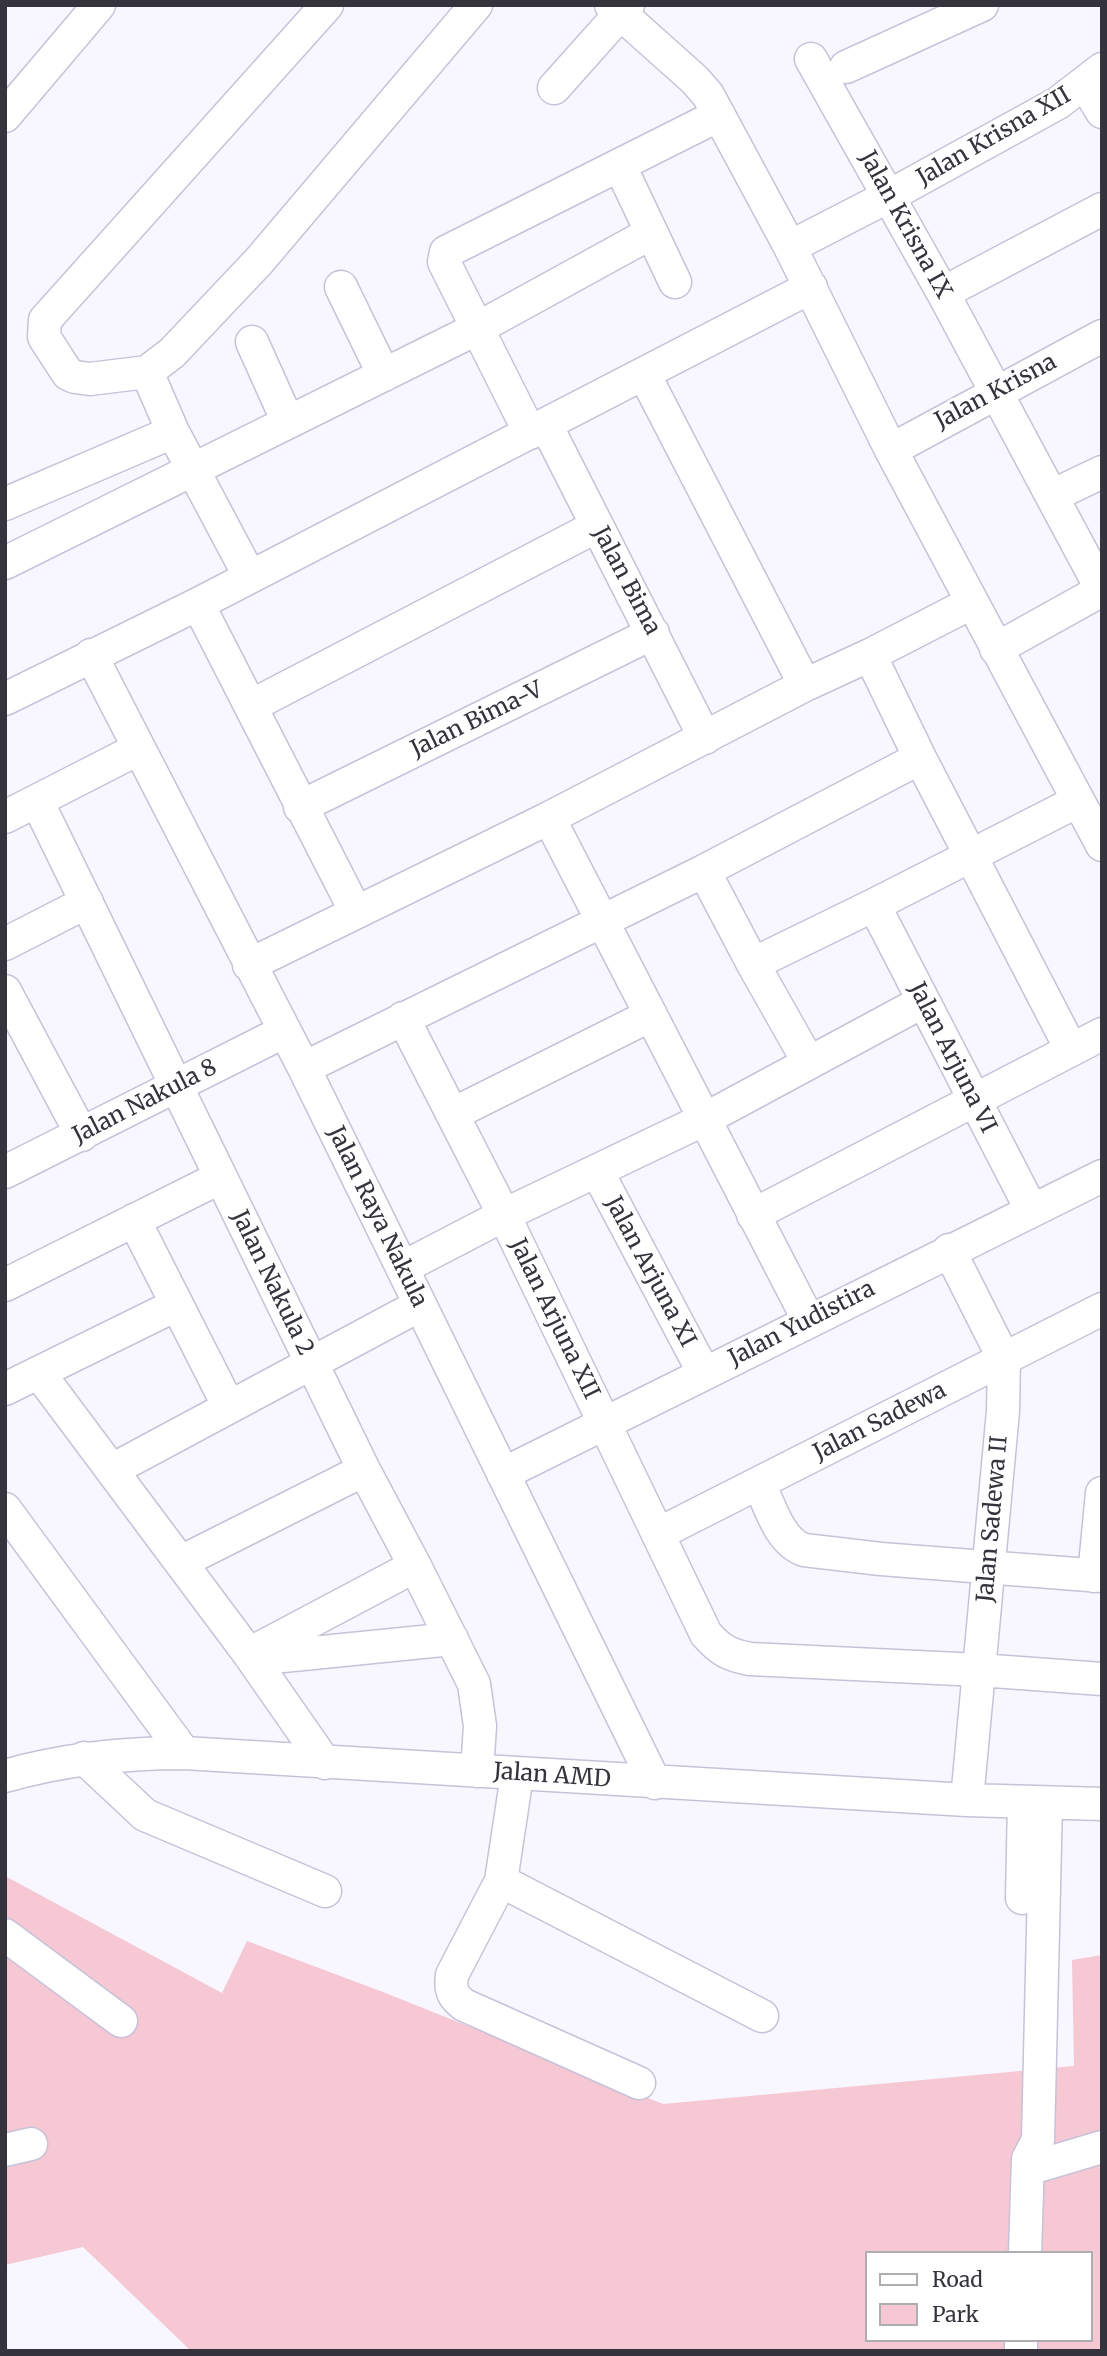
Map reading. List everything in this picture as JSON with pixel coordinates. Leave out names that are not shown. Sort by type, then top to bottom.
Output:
[{"type":"street","points":[[5,116],[99,5]]},
{"type":"street","points":[[327,5],[45,320],[44,337],[68,373],[90,379],[147,372],[172,353],[259,261],[477,5]]},
{"type":"street","points":[[846,67],[982,5]]},
{"type":"street","points":[[554,88],[620,8],[708,95],[790,247],[971,603],[1102,845]]},
{"type":"street","name":"Jalan Krisna IX","points":[[811,59],[943,293],[1102,590]]},
{"type":"street","points":[[1093,76],[1102,112]]},
{"type":"street","name":"Jalan Krisna XII","points":[[790,247],[1058,103],[1093,76]]},
{"type":"street","points":[[675,282],[620,166],[719,115]]},
{"type":"street","name":"Jalan Bima","points":[[620,166],[446,252],[444,262],[478,328],[597,526],[705,738]]},
{"type":"street","points":[[943,293],[1102,209]]},
{"type":"street","points":[[5,563],[478,328],[651,233]]},
{"type":"street","points":[[341,287],[384,375]]},
{"type":"street","points":[[5,699],[198,604],[811,288]]},
{"type":"street","name":"Jalan Krisna","points":[[891,450],[1102,336]]},
{"type":"street","points":[[252,342],[288,422]]},
{"type":"street","points":[[147,372],[173,432],[250,577]]},
{"type":"street","points":[[644,374],[805,685]]},
{"type":"street","points":[[5,505],[173,432]]},
{"type":"street","points":[[1052,496],[1102,472]]},
{"type":"street","points":[[251,706],[597,526]]},
{"type":"street","points":[[996,649],[1102,590]]},
{"type":"street","points":[[249,965],[549,818],[805,685],[971,603]]},
{"type":"street","points":[[198,604],[356,912]]},
{"type":"street","name":"Jalan Bima-V","points":[[300,807],[653,632]]},
{"type":"street","points":[[870,655],[920,758],[1071,1049]]},
{"type":"street","name":"Jalan Raya Nakula","points":[[91,656],[304,1068],[655,1783]]},
{"type":"street","points":[[5,817],[138,749]]},
{"type":"street","points":[[304,1068],[704,871],[920,758]]},
{"type":"street","name":"Jalan Nakula 2","points":[[37,801],[310,1362],[474,1684],[480,1726],[477,1771]]},
{"type":"street","points":[[752,964],[1078,801]]},
{"type":"street","points":[[549,818],[809,1321]]},
{"type":"street","points":[[704,871],[752,964],[809,1063]]},
{"type":"street","points":[[5,944],[87,902]]},
{"type":"street","name":"Jalan Arjuna VI","points":[[874,905],[1031,1209]]},
{"type":"street","points":[[5,991],[18,1045],[82,1135]]},
{"type":"street","points":[[402,1269],[504,1215],[705,1119],[922,1002]]},
{"type":"street","points":[[453,1114],[651,1015]]},
{"type":"street","name":"Jalan Arjuna XII","points":[[403,1018],[504,1215],[706,1633],[717,1647],[729,1655],[750,1659],[1102,1679]]},
{"type":"street","name":"Jalan Nakula 8","points":[[5,1172],[285,1031]]},
{"type":"street","points":[[753,1215],[1102,1034]]},
{"type":"street","name":"Jalan Arjuna XI","points":[[597,1171],[704,1373]]},
{"type":"street","name":"Jalan Yudistira","points":[[503,1474],[1102,1176]]},
{"type":"street","points":[[5,1285],[221,1177]]},
{"type":"street","points":[[134,1220],[229,1407]]},
{"type":"street","name":"Jalan Sadewa II","points":[[949,1250],[1004,1359],[1003,1411],[967,1800]]},
{"type":"street","points":[[6,1386],[39,1373],[176,1305]]},
{"type":"street","points":[[111,1470],[420,1305]]},
{"type":"street","name":"Jalan Sadewa","points":[[658,1534],[1102,1309]]},
{"type":"street","points":[[39,1373],[251,1656],[325,1763]]},
{"type":"street","points":[[181,1562],[364,1470]]},
{"type":"street","points":[[759,1483],[786,1538],[796,1547],[881,1559],[1098,1576],[1102,1493]]},
{"type":"street","points":[[5,1509],[184,1753]]},
{"type":"street","points":[[251,1656],[415,1566]]},
{"type":"street","points":[[251,1656],[452,1639]]},
{"type":"street","name":"Jalan AMD","points":[[5,1776],[85,1758],[137,1753],[184,1753],[655,1783],[967,1800],[1102,1804]]},
{"type":"street","points":[[85,1758],[145,1815],[325,1891]]},
{"type":"street","points":[[517,1775],[500,1881],[452,1975],[454,1997],[464,2005],[639,2083]]},
{"type":"street","points":[[1025,2251],[1028,2164],[1038,2140],[1035,1802]]},
{"type":"street","points":[[500,1881],[762,2016]]},
{"type":"street","points":[[5,1934],[121,2021]]},
{"type":"street","points":[[1028,2164],[1102,2147]]},
{"type":"green space","points":[[5,1876],[222,1993],[247,1941],[383,1992],[663,2104],[1074,2066],[1072,1960],[1102,1955],[1102,2351],[191,2351],[83,2247],[5,2265]]}]
